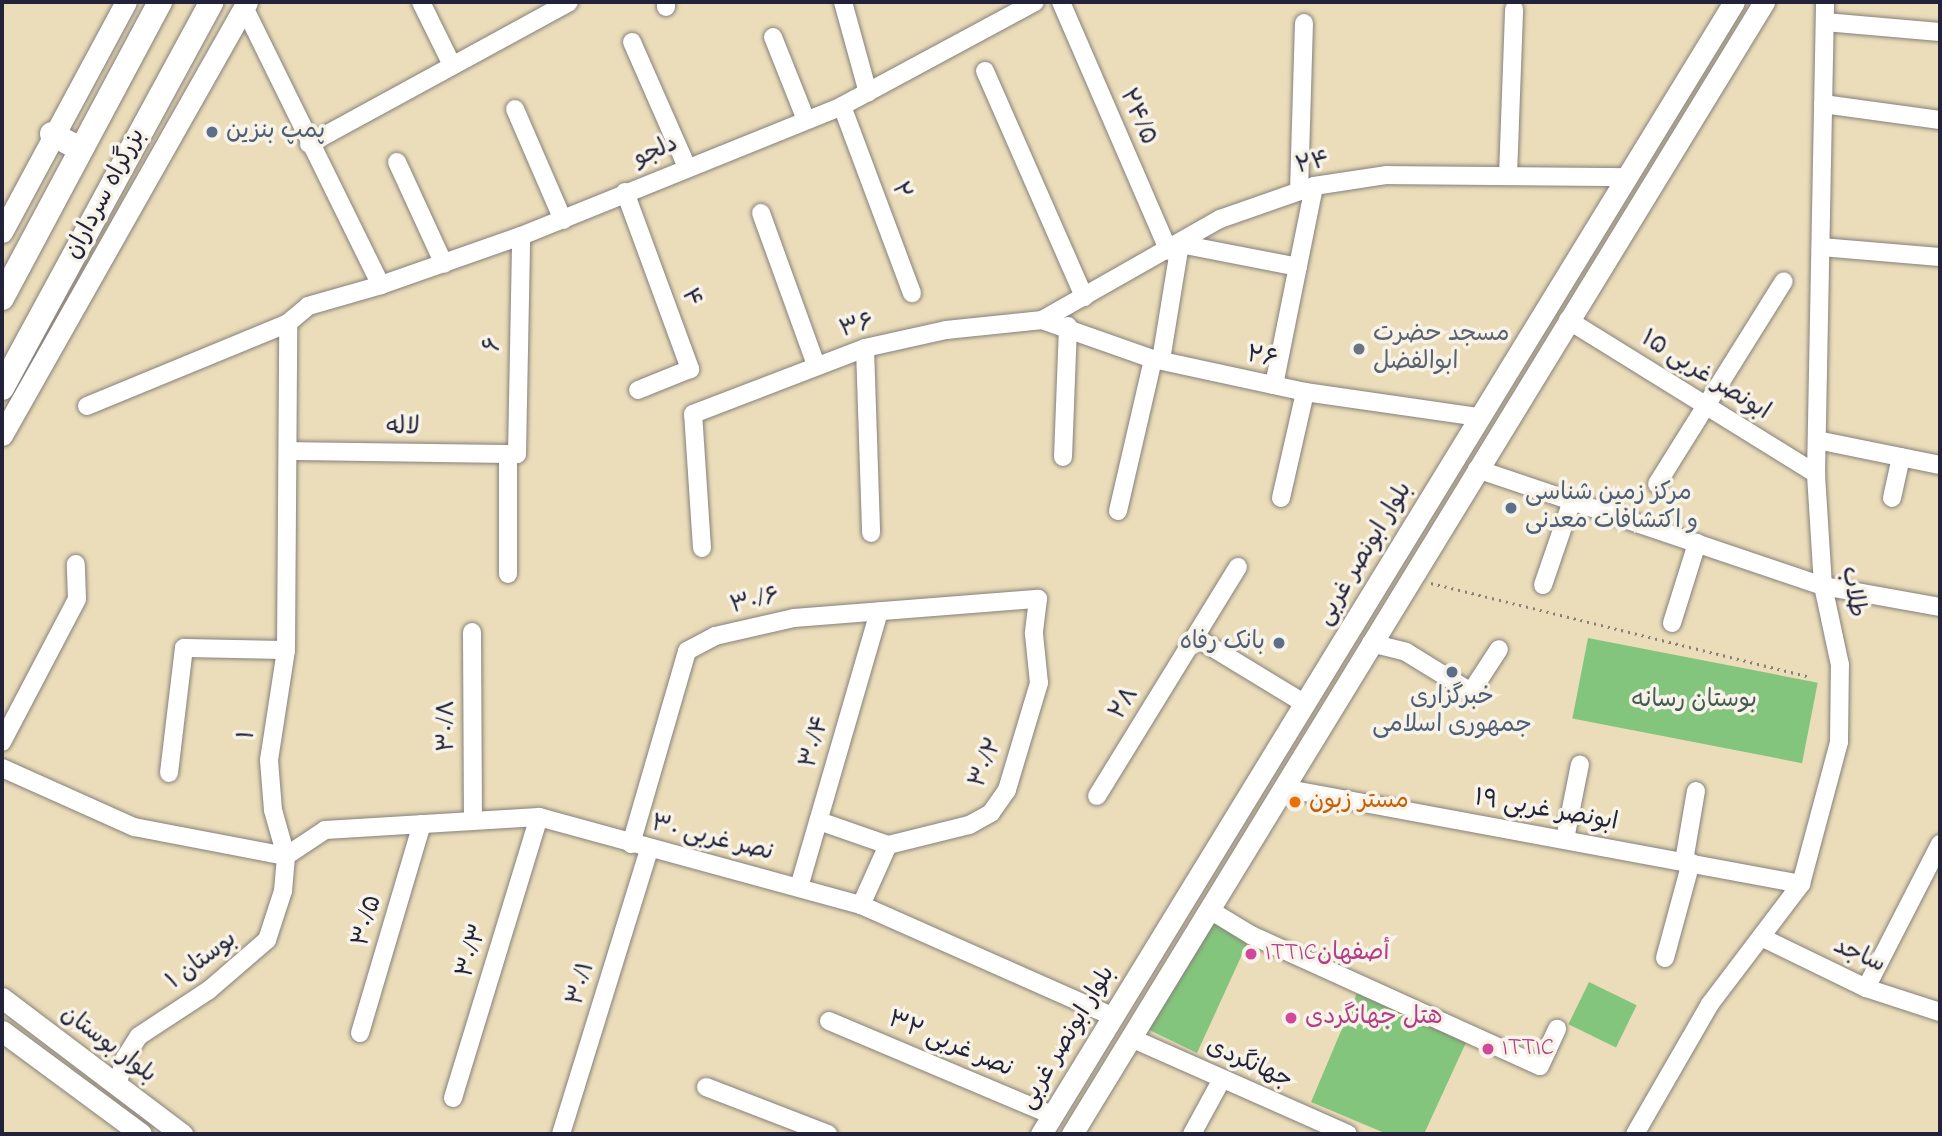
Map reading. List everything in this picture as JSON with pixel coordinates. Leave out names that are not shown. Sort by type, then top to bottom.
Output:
[{"type":"highway","name":"بزرگراه سرداران","points":[[2,298],[78,148],[160,2]]},
{"type":"highway","name":"بزرگراه سرداران","points":[[2,388],[212,2]]},
{"type":"highway","points":[[52,134],[78,148]]},
{"type":"main road","points":[[2,232],[52,134],[126,2]]},
{"type":"main road","name":"بلوار ابونصر غربی","points":[[1041,1134],[1734,2]]},
{"type":"main road","name":"بلوار ابونصر غربی","points":[[1072,1134],[1764,2]]},
{"type":"main road","points":[[2,435],[245,4]]},
{"type":"main road","points":[[1649,140],[1670,153]]},
{"type":"main road","name":"بلوار بوستان","points":[[2,998],[182,1134]]},
{"type":"main road","points":[[2,1031],[141,1134]]},
{"type":"street","points":[[421,2],[452,65]]},
{"type":"street","points":[[309,144],[569,2]]},
{"type":"street","points":[[843,2],[868,93]]},
{"type":"street","name":"دلجو","points":[[87,407],[288,323],[308,306],[444,264],[563,220],[686,165],[842,106],[1035,2]]},
{"type":"street","name":"۲۴/۵","points":[[1061,2],[1175,247]]},
{"type":"street","name":"طلاب","points":[[1635,1134],[1710,1004],[1801,884],[1839,742],[1840,665],[1823,586],[1816,474],[1825,2]]},
{"type":"street","points":[[245,4],[309,144],[381,285]]},
{"type":"street","points":[[1508,176],[1514,9]]},
{"type":"street","points":[[1825,22],[1940,32]]},
{"type":"street","points":[[1275,385],[1298,267],[1307,188],[1304,23]]},
{"type":"street","points":[[773,37],[806,120]]},
{"type":"street","points":[[632,42],[686,165]]},
{"type":"street","points":[[985,71],[1084,297]]},
{"type":"street","points":[[1823,104],[1940,120]]},
{"type":"street","name":"۲","points":[[842,106],[912,293]]},
{"type":"street","points":[[514,109],[563,220]]},
{"type":"street","points":[[397,162],[444,264]]},
{"type":"street","name":"۲۴","points":[[1042,320],[1175,247],[1220,219],[1307,188],[1387,175],[1626,177]]},
{"type":"street","name":"۴","points":[[625,192],[690,369],[638,390]]},
{"type":"street","points":[[761,213],[816,365]]},
{"type":"street","name":"۶","points":[[508,574],[520,236]]},
{"type":"street","points":[[1118,511],[1157,360],[1175,247],[1298,267]]},
{"type":"street","points":[[1821,247],[1940,257]]},
{"type":"street","points":[[1657,484],[1784,281]]},
{"type":"street","name":"۲۶","points":[[1042,320],[1157,360],[1305,392],[1479,417]]},
{"type":"street","name":"۳۶","points":[[702,548],[693,414],[865,348],[946,330],[1042,320]]},
{"type":"street","name":"ابونصر غربی ۱۵","points":[[1568,320],[1816,474]]},
{"type":"street","name":"۱","points":[[285,856],[273,810],[269,760],[286,650],[288,323]]},
{"type":"street","points":[[1062,457],[1068,327]]},
{"type":"street","points":[[865,348],[871,533]]},
{"type":"street","points":[[1281,498],[1305,392]]},
{"type":"street","points":[[1817,440],[1940,465]]},
{"type":"street","name":"لاله","points":[[289,451],[512,454]]},
{"type":"street","points":[[1892,498],[1901,457]]},
{"type":"street","points":[[1477,469],[1823,586],[1940,607]]},
{"type":"street","points":[[1543,585],[1572,501]]},
{"type":"street","points":[[1672,623],[1697,543]]},
{"type":"street","points":[[2,742],[78,599],[76,564]]},
{"type":"street","name":"۲۸","points":[[1097,796],[1238,567]]},
{"type":"street","name":"۳۰/۶","points":[[631,844],[687,651],[715,636],[794,618],[1038,599]]},
{"type":"street","name":"۳۰/۲","points":[[888,845],[969,825],[991,813],[1007,790],[1039,683],[1034,634],[1038,599]]},
{"type":"street","name":"۳۰/۴","points":[[799,887],[879,611]]},
{"type":"street","name":"۳۰/۸","points":[[472,632],[473,820]]},
{"type":"street","points":[[1195,637],[1305,704]]},
{"type":"street","points":[[1371,643],[1406,652],[1471,692],[1499,649]]},
{"type":"street","points":[[169,773],[184,648],[286,650]]},
{"type":"street","points":[[1565,839],[1580,764]]},
{"type":"street","points":[[2,768],[134,827],[285,856]]},
{"type":"street","name":"ابونصر غربی ۱۹","points":[[1283,788],[1801,884]]},
{"type":"street","points":[[1665,958],[1688,862],[1696,791]]},
{"type":"street","name":"نصر غربی ۳۰","points":[[285,856],[324,830],[539,817],[861,905],[1111,1016]]},
{"type":"street","name":"۳۰/۳","points":[[453,1098],[539,817]]},
{"type":"street","points":[[819,821],[888,845],[861,905]]},
{"type":"street","name":"۳۰/۵","points":[[360,1033],[422,824]]},
{"type":"street","points":[[1866,988],[1940,844]]},
{"type":"street","name":"۳۰/۱","points":[[561,1134],[649,849]]},
{"type":"street","name":"بوستان ۱","points":[[117,1086],[125,1058],[139,1037],[209,990],[267,940],[283,891],[285,856]]},
{"type":"street","points":[[1210,909],[1251,935],[1540,1066],[1557,1029]]},
{"type":"street","name":"ساجد","points":[[1761,937],[1866,988],[1940,1012]]},
{"type":"street","name":"نصر غربی ۳۲","points":[[829,1021],[1051,1115]]},
{"type":"street","name":"جهانگردی","points":[[1131,1038],[1348,1134]]},
{"type":"street","points":[[1192,1134],[1222,1079]]},
{"type":"street","points":[[706,1087],[806,1130],[828,1134]]},
{"type":"street","points":[[1301,1134],[1309,1117]]},
{"type":"path","points":[[1410,578],[1808,676]]},
{"type":"green space","name":"بوستان رسانه","points":[[1588,638],[1818,683],[1802,763],[1572,718]]},
{"type":"green space","points":[[1210,910],[1251,935],[1197,1053],[1139,1025]]},
{"type":"green space","points":[[1589,982],[1637,1005],[1616,1047],[1568,1024]]},
{"type":"green space","points":[[1360,986],[1469,1036],[1424,1134],[1387,1134],[1311,1102]]},
{"type":"place","name":"پمپ بنزین","points":[[212,132]]},
{"type":"place","name":"مسجد حضرت ابوالفضل","points":[[1359,349]]},
{"type":"place","name":"مرکز زمین شناسی و اکتشافات معدنی","points":[[1511,508]]},
{"type":"place","name":"بانک رفاه","points":[[1279,643]]},
{"type":"place","name":"خبرگزاری جمهوری اسلامی","points":[[1452,672]]},
{"type":"place","name":"مستر زبون","points":[[1295,802]]},
{"type":"place","name":"ITTICأصفهان","points":[[1251,954]]},
{"type":"place","name":"هتل جهانگردی","points":[[1291,1018]]},
{"type":"place","name":"ITTIC","points":[[1488,1049]]}]
